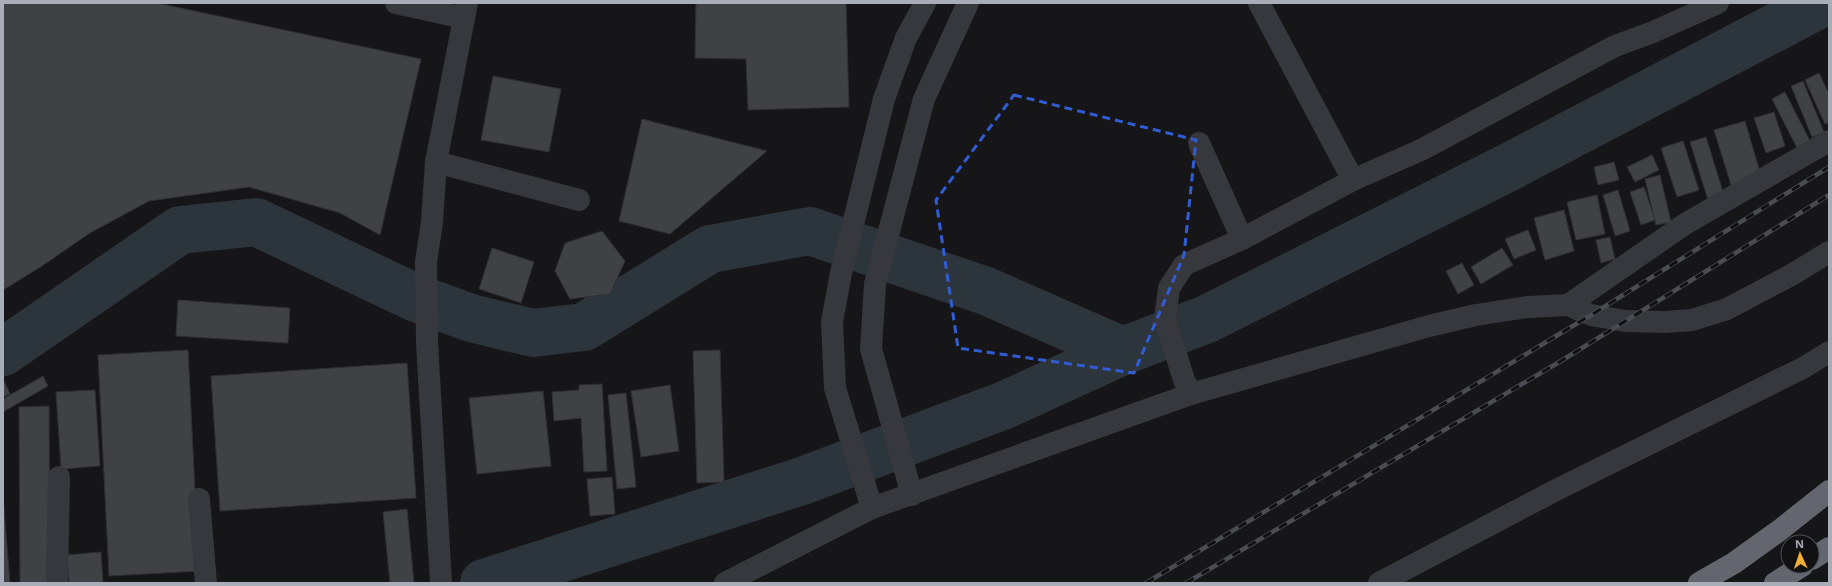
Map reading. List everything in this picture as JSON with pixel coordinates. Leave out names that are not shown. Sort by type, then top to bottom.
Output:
[{"type":"highway","points":[[1699,583],[1734,563],[1780,530],[1829,490]]},
{"type":"highway","points":[[1820,554],[1829,548]]},
{"type":"highway","points":[[1775,583],[1789,574]]},
{"type":"street","points":[[396,3],[466,11],[436,162],[432,222],[426,262],[427,343],[441,583]]},
{"type":"street","points":[[872,508],[835,388],[832,322],[840,273],[884,99],[906,38],[926,3]]},
{"type":"street","points":[[912,495],[871,349],[875,284],[924,99],[968,3]]},
{"type":"street","points":[[1259,3],[1353,180]]},
{"type":"street","points":[[1187,387],[1165,318],[1168,288],[1184,265],[1242,239],[1353,180],[1423,149],[1614,46],[1653,32],[1718,3]]},
{"type":"street","points":[[1568,305],[1685,224],[1829,141]]},
{"type":"street","points":[[1199,143],[1242,239]]},
{"type":"street","points":[[436,162],[579,200]]},
{"type":"street","points":[[725,583],[872,508],[912,495],[1187,387],[1476,314],[1527,307],[1568,305],[1591,316],[1625,321],[1665,322],[1692,320],[1727,309],[1793,274],[1829,252]]},
{"type":"street","points":[[1379,583],[1560,488],[1803,368],[1829,352]]},
{"type":"street","points":[[57,583],[59,477]]},
{"type":"street","points":[[199,500],[206,583]]},
{"type":"highlighted area","points":[[1014,95],[1196,140],[1184,255],[1134,373],[958,348],[936,200]]},
{"type":"building","points":[[3,3],[157,3],[421,59],[380,235],[340,213],[249,187],[149,201],[90,233],[39,268],[3,290]]},
{"type":"building","points":[[696,3],[846,3],[849,107],[748,110],[746,59],[695,58]]},
{"type":"building","points":[[1819,73],[1829,94],[1829,122],[1825,124],[1805,80]]},
{"type":"building","points":[[493,76],[561,89],[549,152],[481,140]]},
{"type":"building","points":[[1803,81],[1824,132],[1812,137],[1791,86]]},
{"type":"building","points":[[1785,92],[1810,141],[1797,148],[1772,99]]},
{"type":"building","points":[[1774,112],[1785,146],[1766,153],[1754,118]]},
{"type":"building","points":[[642,119],[767,151],[670,234],[619,221]]},
{"type":"building","points":[[1745,121],[1762,179],[1732,188],[1714,130]]},
{"type":"building","points":[[1706,137],[1724,195],[1708,200],[1690,142]]},
{"type":"building","points":[[1683,141],[1699,190],[1677,197],[1661,148]]},
{"type":"building","points":[[1652,155],[1659,170],[1635,182],[1627,167]]},
{"type":"building","points":[[1614,162],[1619,180],[1598,185],[1594,167]]},
{"type":"building","points":[[1660,175],[1671,222],[1656,225],[1645,179]]},
{"type":"building","points":[[1644,187],[1655,220],[1641,225],[1630,192]]},
{"type":"building","points":[[1618,190],[1630,231],[1615,236],[1603,195]]},
{"type":"building","points":[[1597,195],[1605,234],[1576,240],[1567,202]]},
{"type":"building","points":[[1564,210],[1574,251],[1545,260],[1534,218]]},
{"type":"building","points":[[1528,230],[1536,250],[1514,259],[1505,239]]},
{"type":"building","points":[[602,231],[625,261],[610,294],[570,299],[555,271],[565,243]]},
{"type":"building","points":[[1610,237],[1615,259],[1601,263],[1596,240]]},
{"type":"building","points":[[492,248],[534,262],[521,303],[479,289]]},
{"type":"building","points":[[1502,248],[1513,265],[1481,284],[1471,267]]},
{"type":"building","points":[[1462,263],[1474,285],[1458,294],[1446,271]]},
{"type":"building","points":[[178,300],[290,308],[288,343],[176,336]]},
{"type":"building","points":[[188,350],[199,571],[109,576],[98,355]]},
{"type":"building","points":[[720,350],[724,482],[697,483],[693,351]]},
{"type":"building","points":[[407,363],[416,498],[220,511],[211,376]]},
{"type":"building","points":[[43,376],[48,386],[3,412],[3,399]]},
{"type":"building","points":[[3,379],[10,394],[3,397]]},
{"type":"building","points":[[602,384],[607,471],[584,472],[581,418],[554,421],[552,392],[579,390],[579,385]]},
{"type":"building","points":[[670,385],[679,451],[641,457],[631,391]]},
{"type":"building","points":[[95,390],[100,466],[61,469],[56,392]]},
{"type":"building","points":[[543,391],[551,466],[477,474],[469,398]]},
{"type":"building","points":[[626,393],[636,487],[617,489],[608,395]]},
{"type":"building","points":[[49,406],[50,583],[20,583],[19,407]]},
{"type":"building","points":[[612,477],[615,514],[590,516],[587,479]]},
{"type":"building","points":[[3,495],[10,583],[3,583]]},
{"type":"building","points":[[407,509],[414,583],[390,583],[383,512]]},
{"type":"building","points":[[101,552],[103,583],[69,583],[67,555]]},
{"type":"waterway","points":[[3,352],[180,230],[256,222],[416,298],[471,318],[533,333],[584,327],[710,249],[810,231],[986,291],[1123,351],[1207,319],[1509,167],[1822,3]]},
{"type":"waterway","points":[[484,583],[802,481],[1005,405],[1123,351]]},
{"type":"railway","points":[[1146,583],[1591,315],[1829,167]]},
{"type":"railway","points":[[1186,583],[1561,361],[1829,195]]}]
